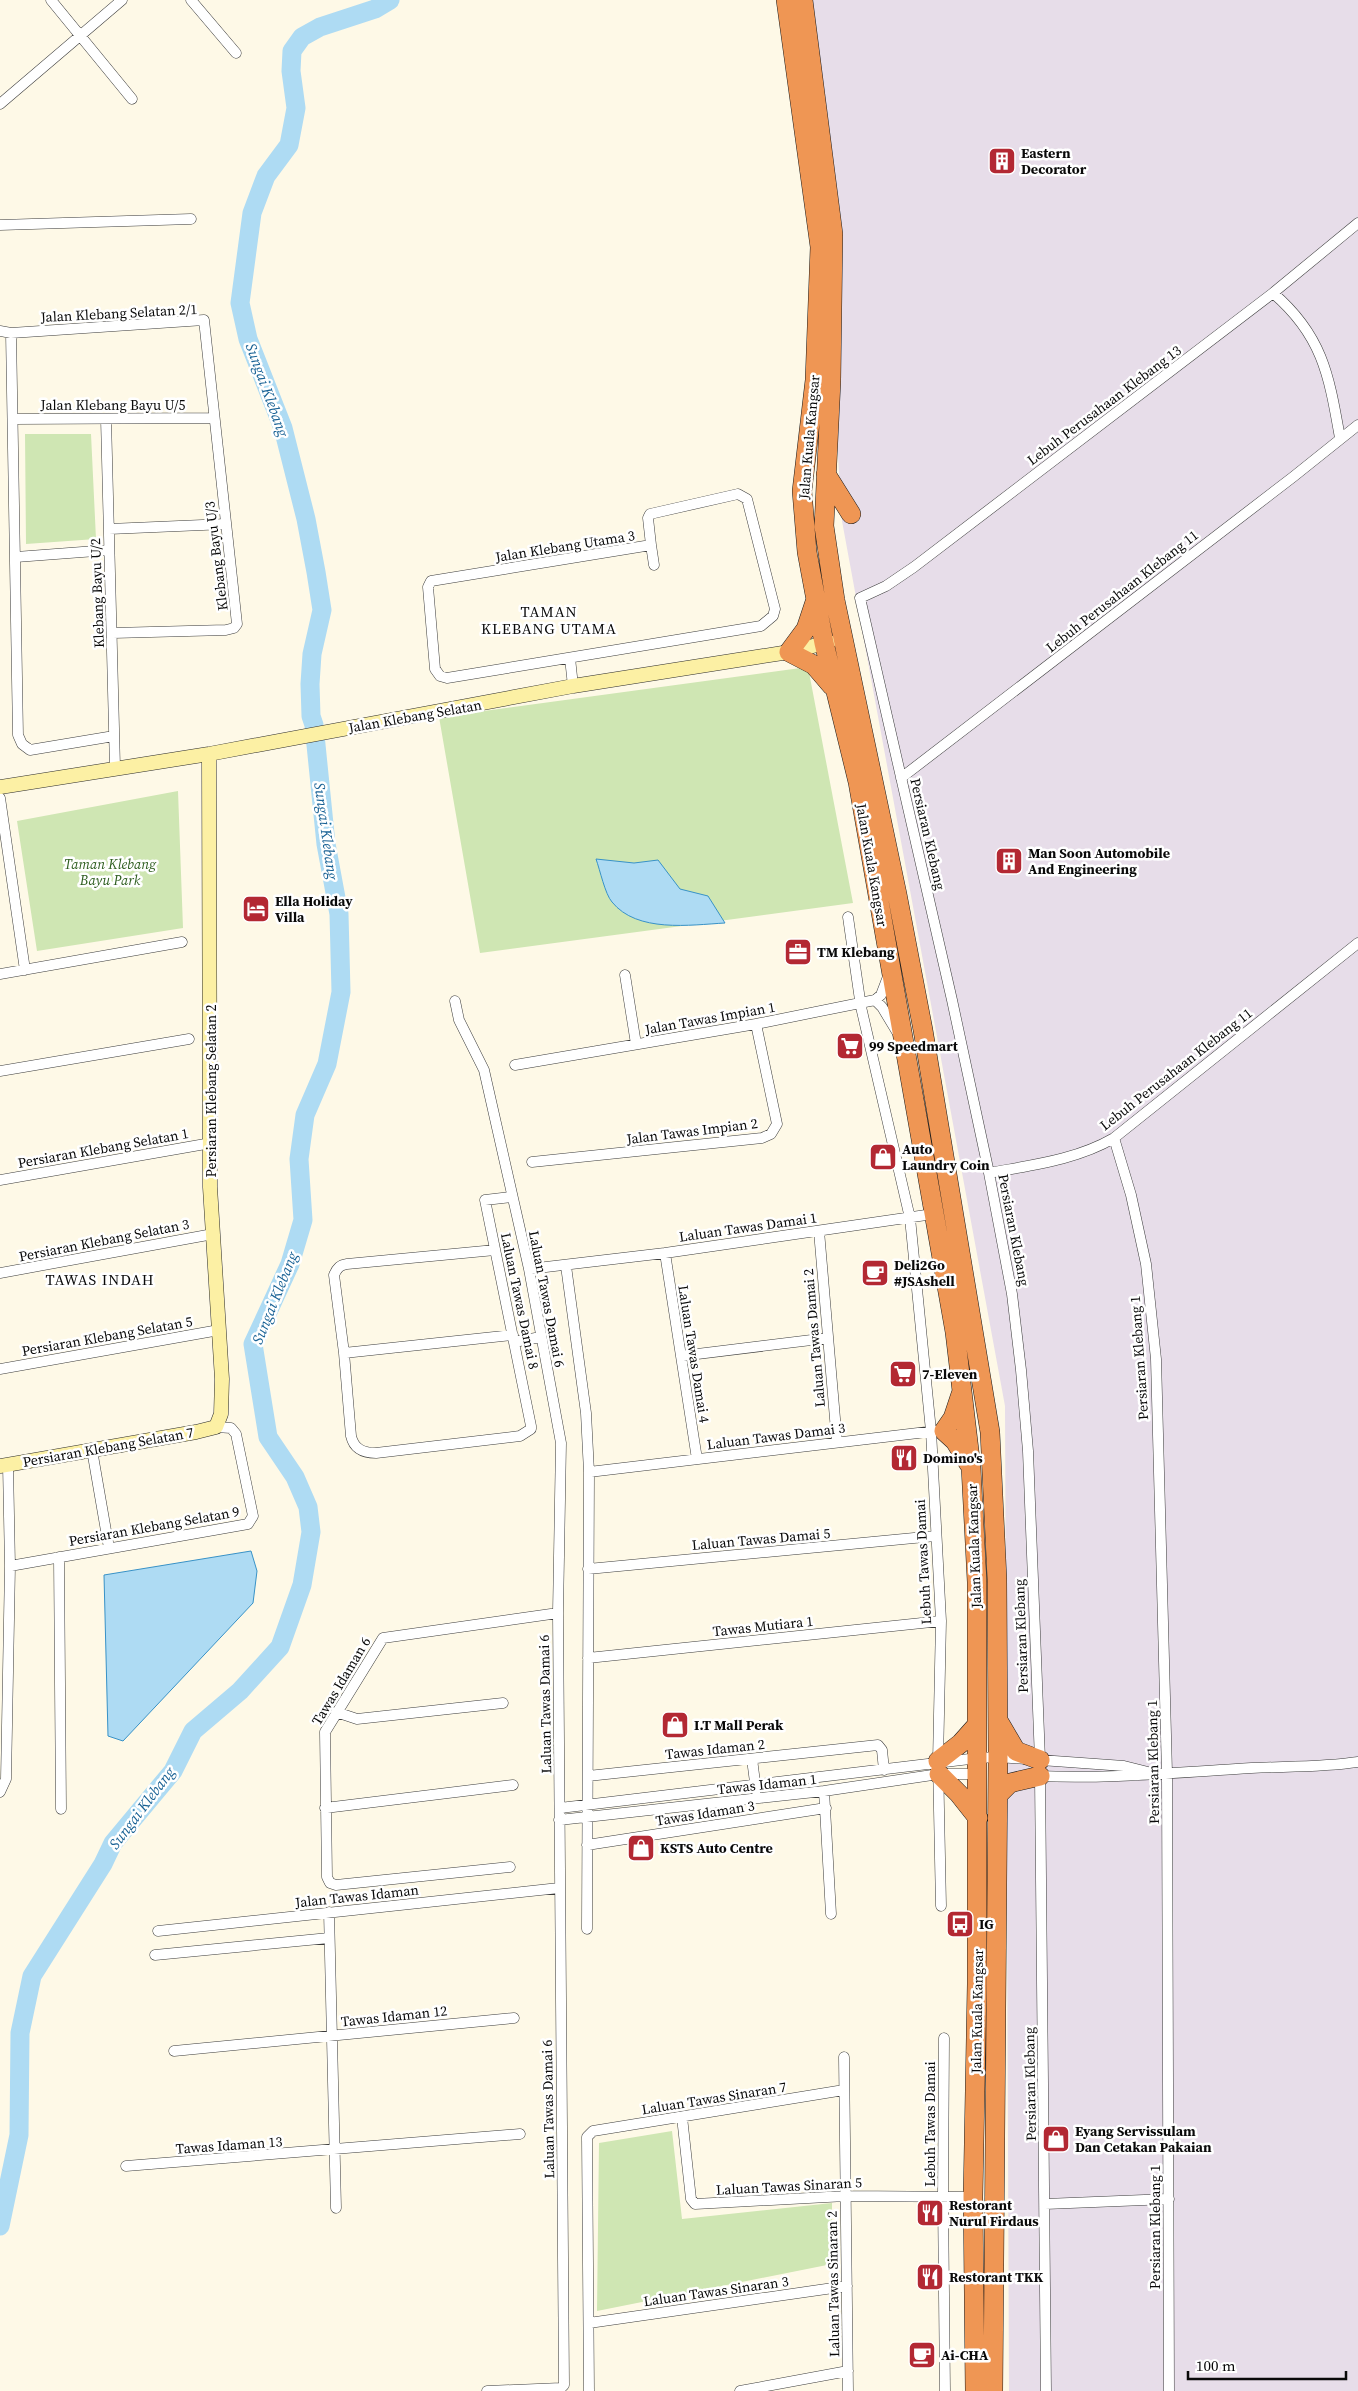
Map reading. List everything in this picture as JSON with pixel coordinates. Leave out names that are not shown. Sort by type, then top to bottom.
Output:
[{"type":"highway","name":"Jalan Kuala Kangsar","points":[[786,0],[820,247],[816,380],[802,491],[803,522],[816,598],[858,782],[955,1332],[971,1467],[977,1582],[978,1725],[974,2197],[975,2391]]},
{"type":"highway","name":"Jalan Kuala Kangsar","points":[[803,0],[832,234],[830,381],[824,526],[833,588],[923,1030],[984,1384],[992,1465],[997,1579],[998,1721],[993,2391]]},
{"type":"highway","points":[[826,474],[851,514]]},
{"type":"highway","points":[[833,588],[832,630],[826,642],[844,676],[860,744],[867,754]]},
{"type":"highway","points":[[816,598],[806,629],[789,652],[814,665],[836,691]]},
{"type":"highway","points":[[984,1384],[979,1392],[978,1417],[967,1430],[980,1438],[992,1465]]},
{"type":"highway","points":[[962,1388],[953,1418],[937,1431],[955,1441],[971,1467]]},
{"type":"highway","points":[[998,1721],[1016,1750],[1040,1768],[1010,1783],[998,1795]]},
{"type":"highway","points":[[978,1725],[938,1768],[978,1818]]},
{"type":"street","points":[[52,0],[132,99]]},
{"type":"street","points":[[0,104],[122,0]]},
{"type":"street","points":[[191,0],[236,53]]},
{"type":"street","points":[[0,225],[191,219]]},
{"type":"street","name":"Lebuh Perusahaan Klebang 13","points":[[860,598],[886,586],[914,567],[1273,293],[1358,223]]},
{"type":"street","points":[[1273,293],[1292,310],[1307,329],[1318,350],[1331,385],[1340,438]]},
{"type":"street","name":"Jalan Klebang Selatan 2/1","points":[[0,331],[11,333],[204,320],[214,418]]},
{"type":"street","points":[[11,333],[18,735],[22,744],[30,750],[114,736]]},
{"type":"street","name":"Klebang Bayu U/2","points":[[106,418],[115,767]]},
{"type":"street","name":"Jalan Klebang Bayu U/5","points":[[13,419],[214,418]]},
{"type":"street","name":"Klebang Bayu U/3","points":[[112,633],[226,630],[234,628],[238,624],[214,418]]},
{"type":"street","name":"Lebuh Perusahaan Klebang 11","points":[[901,778],[1294,477],[1358,424]]},
{"type":"street","name":"Jalan Klebang Utama 3","points":[[742,494],[747,499],[775,609],[773,616],[761,626],[447,678],[440,676],[435,670],[433,663],[429,584],[431,581],[636,549],[650,545],[648,518],[650,514],[742,494]]},
{"type":"street","points":[[109,529],[226,524]]},
{"type":"street","points":[[650,545],[654,565]]},
{"type":"street","points":[[16,557],[110,550]]},
{"type":"street","name":"Persiaran Klebang","points":[[860,598],[989,1173],[1012,1294],[1023,1388],[1028,1451],[1040,1768],[1046,2391]]},
{"type":"street","name":"Jalan Klebang Selatan","points":[[0,787],[115,767],[209,754],[573,686],[789,652],[826,642]]},
{"type":"street","points":[[570,658],[573,686]]},
{"type":"street","name":"Persiaran Klebang Selatan 2","points":[[209,754],[210,1143],[212,1234],[222,1379],[221,1414],[216,1427]]},
{"type":"street","points":[[0,798],[2,823],[25,970]]},
{"type":"street","name":"Lebuh Tawas Damai","points":[[848,917],[860,1003],[910,1218],[937,1431],[936,1536],[941,1621],[938,1768],[941,1906]]},
{"type":"street","points":[[0,974],[182,942]]},
{"type":"street","name":"Lebuh Perusahaan Klebang 11","points":[[989,1173],[1074,1156],[1093,1150],[1114,1138],[1358,943]]},
{"type":"street","points":[[890,971],[881,995],[875,1000],[882,1007],[903,1041]]},
{"type":"street","points":[[625,975],[636,1044]]},
{"type":"street","name":"Jalan Tawas Impian 1","points":[[515,1065],[756,1024],[875,1000]]},
{"type":"street","name":"Laluan Tawas Damai 6","points":[[455,1001],[459,1020],[484,1070],[511,1197],[529,1268],[561,1443],[558,1613],[564,2385],[561,2388],[531,2390]]},
{"type":"street","name":"Jalan Tawas Impian 2","points":[[532,1162],[762,1138],[770,1134],[777,1124],[756,1024]]},
{"type":"street","points":[[0,1071],[189,1039]]},
{"type":"street","name":"Persiaran Klebang 1","points":[[1114,1138],[1131,1195],[1146,1264],[1156,1359],[1168,1773],[1168,2391]]},
{"type":"street","name":"Persiaran Klebang Selatan 1","points":[[0,1180],[210,1143]]},
{"type":"street","name":"Laluan Tawas Damai 8","points":[[344,1353],[350,1436],[352,1442],[360,1451],[368,1453],[386,1452],[520,1436],[528,1432],[531,1426],[485,1200],[511,1197]]},
{"type":"street","name":"Laluan Tawas Damai 1","points":[[529,1268],[566,1266],[665,1253],[933,1214]]},
{"type":"street","name":"Laluan Tawas Damai 2","points":[[819,1231],[836,1442]]},
{"type":"street","name":"Persiaran Klebang Selatan 3","points":[[0,1273],[212,1234]]},
{"type":"street","points":[[495,1250],[347,1264],[338,1268],[334,1275],[344,1353],[542,1337]]},
{"type":"street","name":"Laluan Tawas Damai 4","points":[[665,1253],[697,1459]]},
{"type":"street","name":"Laluan Tawas Damai 6","points":[[566,1266],[586,1413],[588,1472],[587,1929]]},
{"type":"street","name":"Persiaran Klebang Selatan 5","points":[[0,1369],[219,1330]]},
{"type":"street","points":[[681,1356],[828,1338]]},
{"type":"street","name":"Persiaran Klebang Selatan 7","points":[[4,1466],[216,1427]]},
{"type":"street","name":"Persiaran Klebang Selatan 9","points":[[10,1566],[248,1524],[252,1519],[236,1434],[231,1428],[216,1427]]},
{"type":"street","name":"Laluan Tawas Damai 3","points":[[588,1472],[836,1442],[937,1431],[967,1430]]},
{"type":"street","points":[[92,1450],[109,1548]]},
{"type":"street","points":[[0,1792],[6,1779],[10,1566],[4,1466]]},
{"type":"street","name":"Laluan Tawas Damai 5","points":[[588,1569],[936,1536]]},
{"type":"street","points":[[59,1557],[61,1809]]},
{"type":"street","name":"Tawas Idaman 6","points":[[510,1867],[336,1884],[330,1883],[327,1877],[324,1737],[336,1712],[381,1640],[386,1636],[558,1613]]},
{"type":"street","name":"Tawas Mutiara 1","points":[[588,1658],[941,1621]]},
{"type":"street","points":[[336,1712],[357,1719],[503,1703]]},
{"type":"street","name":"Tawas Idaman 2","points":[[588,1776],[878,1745],[882,1750],[884,1770]]},
{"type":"street","points":[[752,1759],[756,1799]]},
{"type":"street","points":[[978,1766],[998,1765],[1040,1768],[1108,1778],[1154,1773],[1334,1766],[1358,1762]]},
{"type":"street","points":[[978,1766],[998,1765],[1040,1768],[1124,1766],[1154,1773]]},
{"type":"street","name":"Tawas Idaman 1","points":[[560,1808],[884,1770],[978,1766]]},
{"type":"street","name":"Tawas Idaman 1","points":[[559,1820],[824,1791],[938,1768],[978,1766]]},
{"type":"street","points":[[325,1808],[513,1785]]},
{"type":"street","points":[[824,1791],[831,1914]]},
{"type":"street","name":"Tawas Idaman 3","points":[[587,1845],[826,1808]]},
{"type":"street","name":"Jalan Tawas Idaman","points":[[158,1931],[559,1888]]},
{"type":"street","points":[[174,2051],[332,2036],[329,1912]]},
{"type":"street","points":[[155,1955],[329,1938]]},
{"type":"street","name":"Tawas Idaman 12","points":[[336,2208],[332,2036],[514,2018]]},
{"type":"street","name":"Lebuh Tawas Damai","points":[[944,2038],[945,2391]]},
{"type":"street","name":"Laluan Tawas Sinaran 2","points":[[844,2057],[848,2391]]},
{"type":"street","name":"Laluan Tawas Sinaran 7","points":[[589,2323],[587,2137],[593,2130],[844,2090]]},
{"type":"street","name":"Laluan Tawas Sinaran 5","points":[[682,2117],[691,2199],[695,2204],[846,2196],[974,2197]]},
{"type":"street","name":"Tawas Idaman 13","points":[[126,2166],[335,2151],[520,2134]]},
{"type":"street","points":[[1045,2204],[1169,2199]]},
{"type":"street","name":"Laluan Tawas Sinaran 3","points":[[589,2323],[847,2286]]},
{"type":"street","points":[[589,2323],[589,2391]]},
{"type":"street","points":[[740,2391],[848,2372]]},
{"type":"street","points":[[487,2391],[531,2390]]},
{"type":"shaded area","points":[[810,0],[1358,0],[1358,2391],[1009,2391],[1005,1406],[842,521]]},
{"type":"green space","points":[[25,434],[91,434],[96,539],[26,544]]},
{"type":"green space","points":[[808,667],[853,903],[480,953],[439,717]]},
{"type":"green space","name":"Taman Klebang Bayu Park","points":[[178,791],[183,928],[37,951],[17,821]]},
{"type":"green space","points":[[672,2131],[682,2219],[832,2203],[832,2264],[597,2311],[599,2143]]},
{"type":"water","points":[[596,859],[634,863],[658,860],[680,889],[708,896],[725,923],[665,925],[635,919],[623,912],[609,898]]},
{"type":"water","points":[[251,1551],[257,1571],[253,1603],[123,1741],[108,1736],[104,1575]]},
{"type":"waterway","name":"Sungai Klebang","points":[[0,2226],[19,2135],[20,2033],[32,1976],[103,1864],[113,1843],[173,1771],[193,1731],[240,1691],[280,1647],[302,1585],[311,1532],[308,1507],[295,1477],[268,1437],[253,1344],[290,1264],[303,1220],[299,1159],[305,1115],[327,1064],[341,992],[339,914],[326,844],[314,725],[311,716],[310,684],[312,654],[322,610],[316,572],[306,519],[283,428],[248,339],[240,303],[252,213],[266,176],[289,145],[296,108],[291,71],[292,51],[302,37],[320,27],[375,9],[390,0]]},
{"type":"place","name":"Eastern Decorator","points":[[1002,161]]},
{"type":"place","name":"Man Soon Automobile And Engineering","points":[[1009,861]]},
{"type":"place","name":"Ella Holiday Villa","points":[[256,909]]},
{"type":"place","name":"TM Klebang","points":[[798,952]]},
{"type":"place","name":"99 Speedmart","points":[[850,1046]]},
{"type":"place","name":"Auto Laundry Coin","points":[[883,1157]]},
{"type":"place","name":"Deli2Go #JSAshell","points":[[875,1273]]},
{"type":"place","name":"7-Eleven","points":[[903,1374]]},
{"type":"place","name":"Domino's","points":[[904,1458]]},
{"type":"place","name":"I.T Mall Perak","points":[[675,1725]]},
{"type":"place","name":"KSTS Auto Centre","points":[[641,1848]]},
{"type":"place","name":"IG","points":[[960,1924]]},
{"type":"place","name":"Eyang Servissulam Dan Cetakan Pakaian","points":[[1056,2139]]},
{"type":"place","name":"Restorant Nurul Firdaus","points":[[930,2213]]},
{"type":"place","name":"Restorant TKK","points":[[930,2277]]},
{"type":"place","name":"Ai-CHA","points":[[922,2355]]},
{"type":"district","name":"TAMAN KLEBANG UTAMA","points":[[549,620]]},
{"type":"district","name":"TAWAS INDAH","points":[[100,1280]]}]
